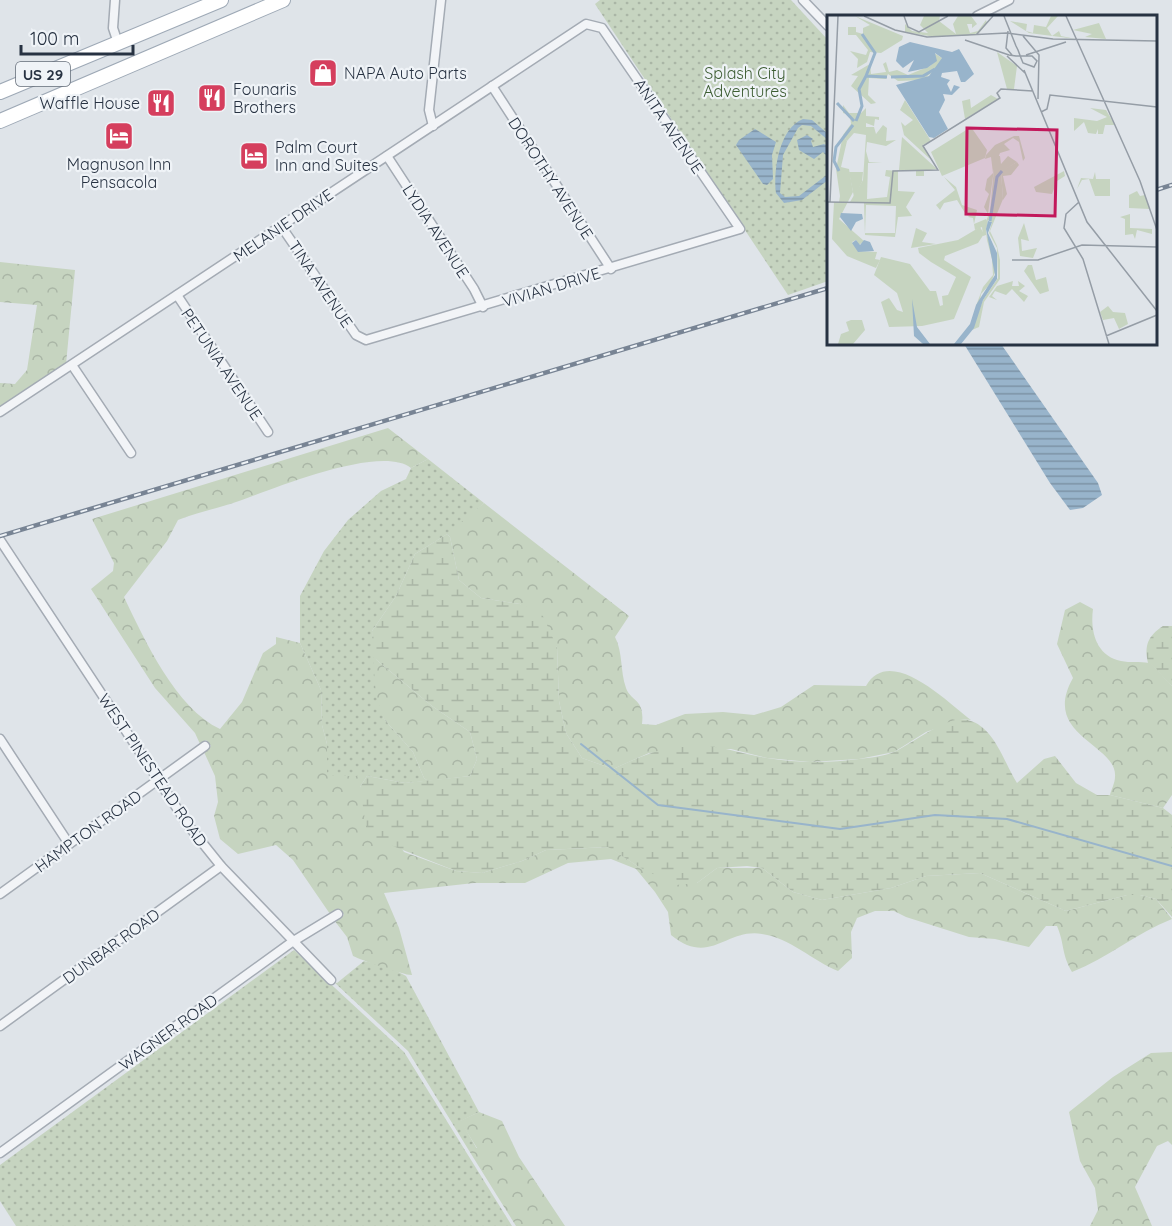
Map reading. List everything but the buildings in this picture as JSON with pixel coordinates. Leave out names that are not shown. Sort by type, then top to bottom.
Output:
[{"type":"main road","name":"US 29","points":[[0,92],[221,0]]},
{"type":"main road","name":"US 29","points":[[0,121],[284,0]]},
{"type":"main road","points":[[178,19],[187,42]]},
{"type":"main road","points":[[86,58],[94,82]]},
{"type":"street","points":[[115,0],[113,28],[118,43]]},
{"type":"street","points":[[433,126],[429,110],[441,0]]},
{"type":"street","points":[[803,0],[827,25]]},
{"type":"street","points":[[979,15],[1009,0]]},
{"type":"street","name":"MELANIE DRIVE","points":[[0,412],[584,25],[597,25]]},
{"type":"street","name":"ANITA AVENUE","points":[[597,25],[602,28],[740,229]]},
{"type":"street","name":"DOROTHY AVENUE","points":[[492,86],[611,269]]},
{"type":"street","name":"LYDIA AVENUE","points":[[387,156],[474,289],[483,307]]},
{"type":"street","name":"TINA AVENUE","points":[[281,226],[350,327],[362,339]]},
{"type":"street","name":"VIVIAN DRIVE","points":[[362,339],[383,336],[483,307],[740,229]]},
{"type":"street","name":"PETUNIA AVENUE","points":[[177,295],[268,432]]},
{"type":"street","points":[[72,365],[131,453]]},
{"type":"street","name":"WEST PINESTEAD ROAD","points":[[0,540],[158,780],[221,866],[331,980]]},
{"type":"street","points":[[0,739],[69,844]]},
{"type":"street","name":"HAMPTON ROAD","points":[[0,894],[206,746]]},
{"type":"street","name":"DUNBAR ROAD","points":[[0,1026],[221,866]]},
{"type":"street","name":"WAGNER ROAD","points":[[0,1153],[292,942],[338,914]]},
{"type":"green space","name":"Splash City Adventures","points":[[600,0],[791,0],[827,39],[827,281],[788,295],[595,4]]},
{"type":"green space","points":[[0,262],[75,270],[66,364],[0,408],[0,383],[15,384],[27,370],[37,305],[0,302]]},
{"type":"green space","points":[[388,428],[428,459],[411,468],[396,462],[376,461],[326,471],[178,520],[167,541],[124,597],[141,633],[176,690],[189,706],[220,729],[242,702],[263,653],[276,644],[276,637],[300,643],[321,690],[322,725],[327,744],[327,776],[367,776],[360,787],[404,852],[456,871],[482,873],[522,861],[546,850],[609,847],[639,867],[697,883],[717,868],[762,868],[793,892],[822,900],[891,888],[926,876],[980,873],[1066,911],[1127,895],[1140,895],[1156,899],[1172,919],[1072,972],[1057,926],[1046,926],[1029,947],[995,939],[969,937],[894,911],[875,911],[857,918],[851,932],[852,958],[838,971],[782,940],[762,934],[738,936],[707,947],[697,948],[685,944],[671,935],[668,912],[636,869],[611,859],[568,863],[525,883],[474,883],[384,893],[399,928],[412,975],[353,956],[347,937],[334,920],[344,915],[340,909],[330,914],[293,860],[276,845],[238,854],[220,839],[214,816],[218,802],[215,776],[204,752],[211,746],[206,740],[200,744],[195,733],[155,688],[91,589],[113,571],[114,563],[92,519]]},
{"type":"green space","points":[[428,459],[484,503],[457,528],[415,554],[396,596],[372,631],[384,719],[413,752],[424,778],[428,781],[405,783],[367,776],[326,776],[327,744],[322,725],[321,690],[300,643],[300,596],[324,551],[348,520],[381,491],[406,479],[411,468]]},
{"type":"green space","points":[[484,503],[629,616],[615,637],[626,688],[640,705],[642,724],[656,725],[685,714],[723,712],[754,715],[781,707],[814,685],[866,686],[876,675],[889,671],[918,680],[971,720],[963,719],[926,732],[894,752],[859,759],[810,762],[767,758],[731,749],[649,753],[613,769],[582,758],[566,733],[559,701],[557,647],[520,604],[481,598],[459,580],[450,537],[447,534]]},
{"type":"green space","points":[[447,534],[450,537],[459,580],[481,598],[520,604],[542,614],[557,647],[559,701],[566,733],[582,758],[613,769],[663,749],[696,745],[790,761],[848,760],[890,753],[941,725],[960,719],[968,720],[985,730],[992,738],[1017,783],[1044,759],[1055,756],[1076,783],[1097,795],[1110,795],[1163,808],[1172,815],[1172,917],[1156,899],[1140,895],[1127,895],[1066,911],[980,873],[926,876],[891,888],[822,900],[793,892],[762,868],[747,866],[717,868],[697,883],[676,885],[639,867],[608,847],[546,850],[522,861],[482,873],[456,871],[370,837],[367,833],[360,787],[367,776],[405,783],[470,776],[477,759],[470,732],[432,706],[373,657],[372,631],[396,596],[415,554]]},
{"type":"green space","points":[[1080,602],[1093,609],[1096,641],[1106,654],[1121,661],[1149,663],[1172,686],[1172,795],[1163,808],[1110,795],[1115,779],[1113,766],[1073,726],[1066,713],[1065,698],[1073,678],[1057,644],[1065,610]]},
{"type":"green space","points":[[1163,626],[1172,626],[1172,686],[1148,663],[1147,657],[1148,642]]},
{"type":"green space","points":[[373,657],[432,706],[470,732],[477,759],[470,776],[428,781],[424,778],[413,752],[384,719],[376,696]]},
{"type":"green space","points":[[294,950],[404,1052],[512,1226],[16,1226],[0,1201],[0,1165]]},
{"type":"green space","points":[[364,961],[389,967],[406,976],[479,1112],[461,1121],[477,1149],[468,1149],[408,1051],[334,982],[337,983]]},
{"type":"green space","points":[[1172,1052],[1172,1145],[1168,1141],[1157,1146],[1135,1187],[1152,1226],[1090,1226],[1098,1210],[1095,1188],[1080,1161],[1069,1112],[1113,1077],[1151,1053]]},
{"type":"green space","points":[[479,1112],[502,1121],[519,1157],[565,1226],[516,1226],[468,1149],[477,1148],[460,1121]]},
{"type":"water","points":[[803,119],[812,120],[827,133],[827,139],[811,126],[802,125],[798,128],[783,155],[780,193],[785,197],[799,196],[827,175],[827,181],[802,200],[784,203],[776,193],[777,161],[784,140],[795,124]]},
{"type":"water","points":[[755,129],[776,142],[772,155],[773,179],[767,185],[763,184],[736,145],[739,140]]},
{"type":"water","points":[[807,135],[813,139],[811,141],[813,147],[824,144],[827,146],[827,156],[823,152],[814,159],[799,150],[797,140]]},
{"type":"water","points":[[965,345],[1002,345],[1098,483],[1102,495],[1083,508],[1070,510],[1050,483]]},
{"type":"waterway","points":[[581,744],[658,805],[840,829],[935,815],[1007,819],[1172,866]]},
{"type":"railway","points":[[1157,190],[1172,185]]},
{"type":"railway","points":[[0,536],[827,288]]},
{"type":"place","name":"NAPA Auto Parts","points":[[323,73]]},
{"type":"place","name":"Founaris Brothers","points":[[212,98]]},
{"type":"place","name":"Waffle House","points":[[161,103]]},
{"type":"place","name":"Magnuson Inn Pensacola","points":[[119,136]]},
{"type":"place","name":"Palm Court Inn and Suites","points":[[254,156]]}]
